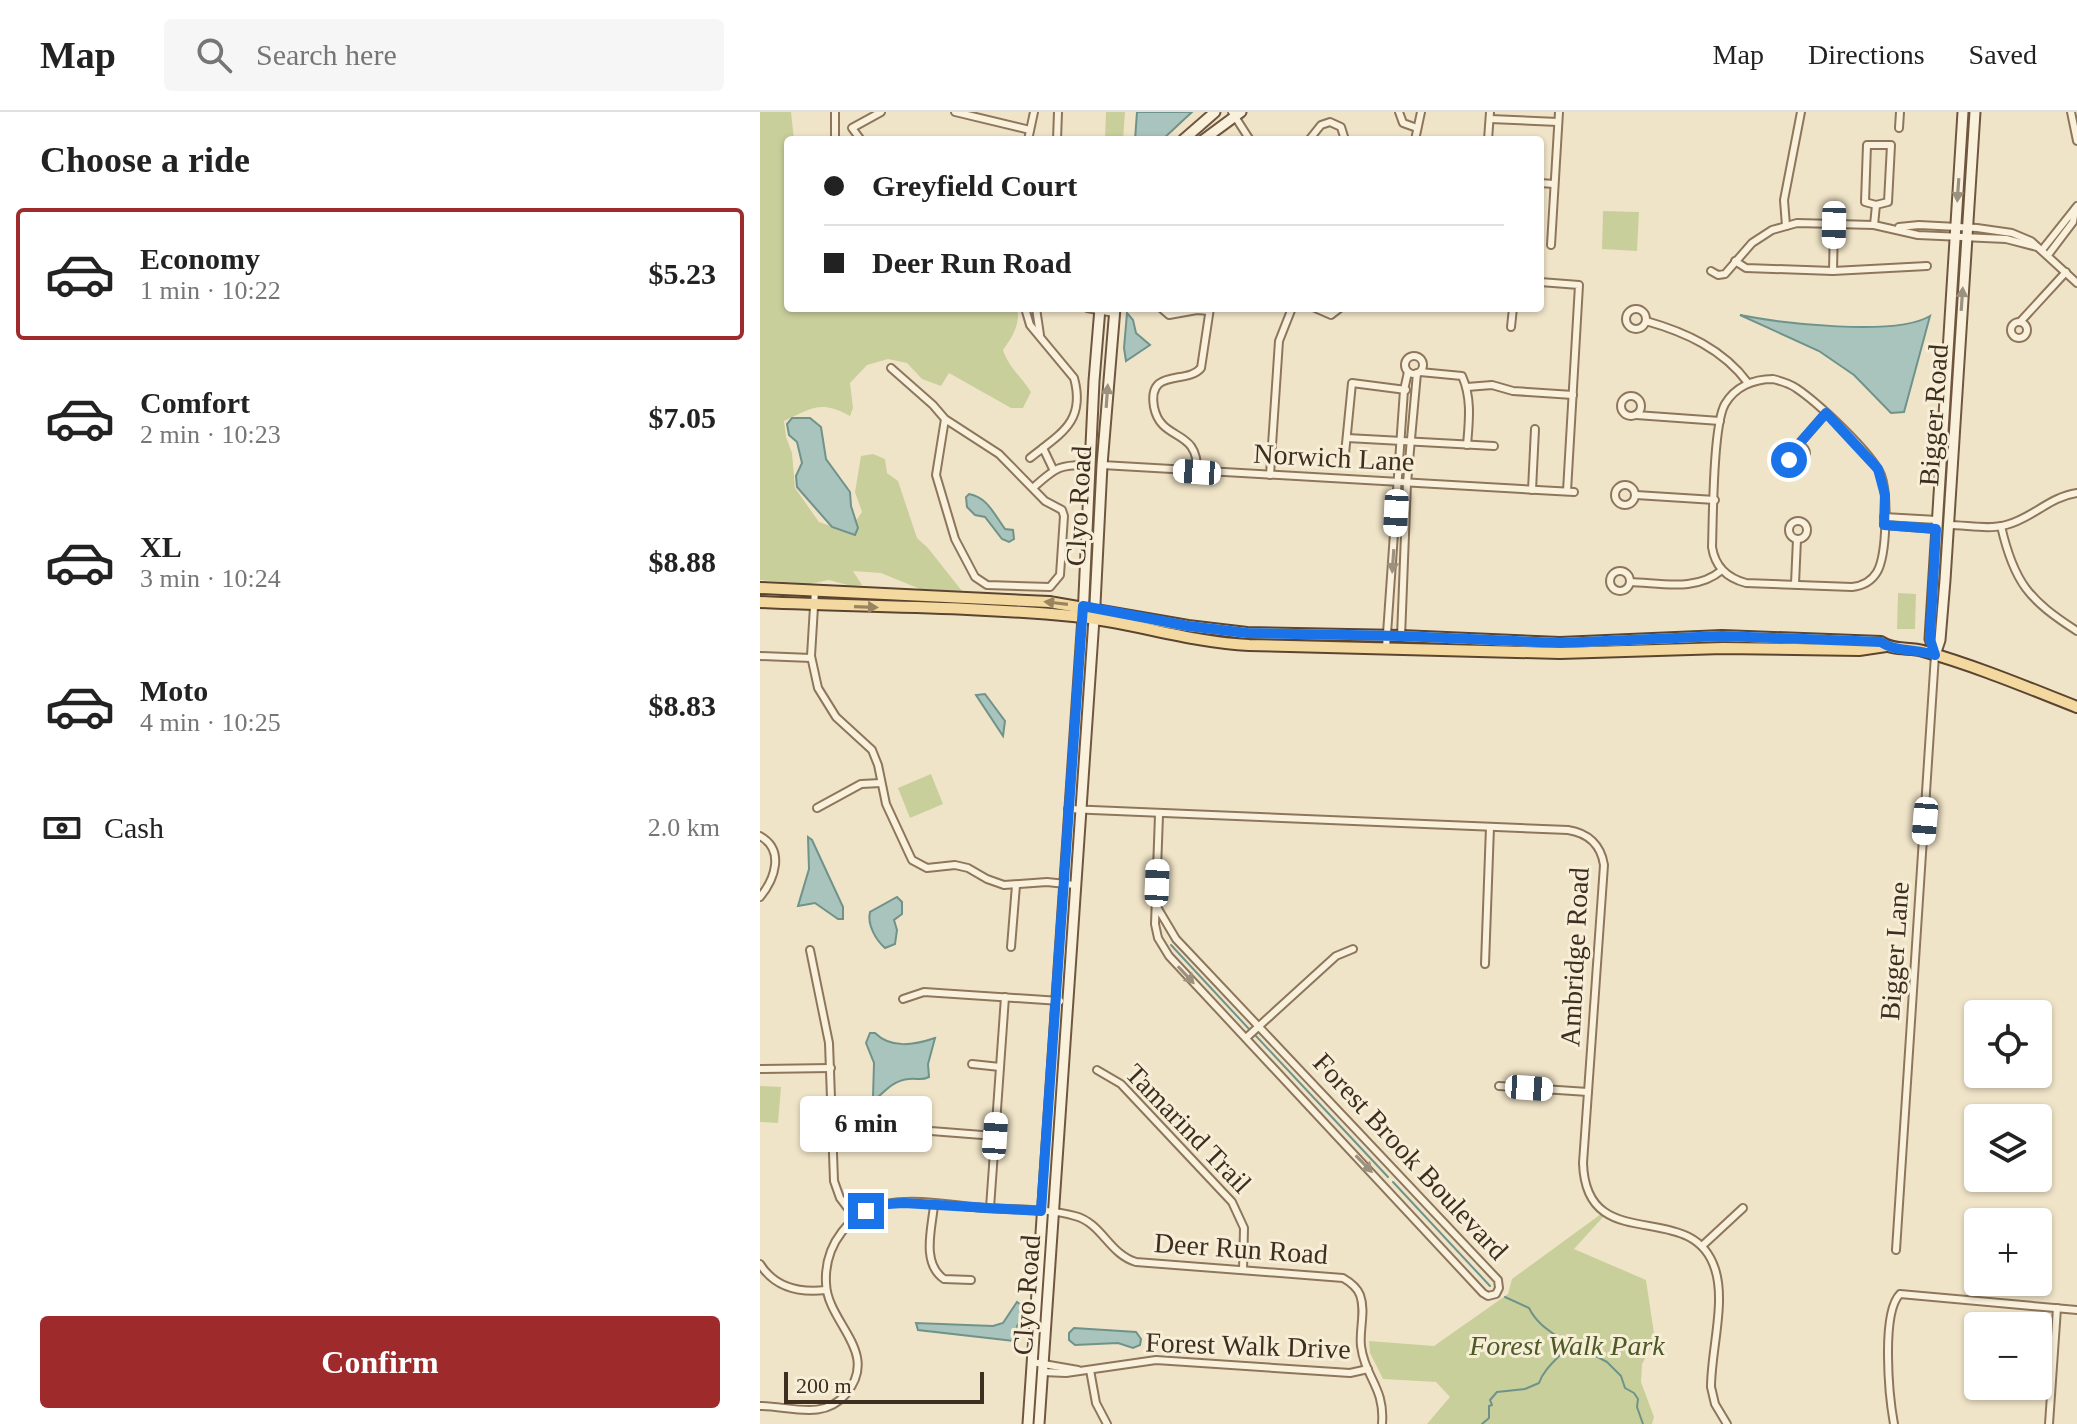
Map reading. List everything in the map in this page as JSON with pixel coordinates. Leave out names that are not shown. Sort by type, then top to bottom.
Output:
[{"type":"main road","points":[[760,588],[1024,600],[1230,644],[1400,649],[1688,643],[1859,650],[1886,646],[1920,650],[1975,667],[2077,707]]},
{"type":"main road","points":[[935,609],[936,596]]},
{"type":"main road","points":[[760,602],[1089,613],[1247,633],[1401,636],[1560,648]]},
{"type":"street","points":[[835,112],[835,136]]},
{"type":"street","points":[[858,136],[852,128],[881,112]]},
{"type":"street","points":[[955,112],[1030,130]]},
{"type":"street","points":[[1029,136],[1034,112]]},
{"type":"street","points":[[1051,112],[1058,112],[1057,136]]},
{"type":"street","points":[[1188,136],[1215,112]]},
{"type":"street","points":[[1399,112],[1403,123],[1417,128]]},
{"type":"street","points":[[1416,136],[1421,112]]},
{"type":"street","points":[[1551,245],[1559,112]]},
{"type":"street","points":[[1786,226],[1784,200],[1798,112]]},
{"type":"street","points":[[1899,128],[1900,112]]},
{"type":"street","name":"Bigger Road","points":[[1935,655],[1930,639],[1963,112]]},
{"type":"street","name":"Bigger Road","points":[[1935,655],[1940,640],[1975,112]]},
{"type":"street","points":[[2071,112],[2077,141]]},
{"type":"street","points":[[1208,136],[1236,113],[1248,136]]},
{"type":"street","points":[[1488,136],[1490,115],[1558,122]]},
{"type":"street","points":[[1312,136],[1321,125],[1330,122],[1341,127],[1344,136]]},
{"type":"street","points":[[1867,145],[1891,145],[1888,202],[1876,205],[1865,202],[1867,145]]},
{"type":"street","points":[[1544,183],[1554,184]]},
{"type":"street","points":[[1874,225],[1876,205]]},
{"type":"street","points":[[2042,251],[2076,208]]},
{"type":"street","points":[[1711,271],[1718,275],[1725,274],[1750,244],[1786,226],[1812,223],[1895,228],[1919,225],[2006,239],[2042,251],[2077,283]]},
{"type":"street","points":[[1833,271],[1834,225]]},
{"type":"street","points":[[1735,261],[1746,268],[1833,271],[1927,266]]},
{"type":"street","points":[[2020,322],[2066,272]]},
{"type":"street","points":[[1467,387],[1492,385],[1513,391],[1573,395],[1579,285],[1544,282]]},
{"type":"street","points":[[1026,312],[1030,325],[1074,378],[1076,387],[1073,421],[1069,428],[1030,458]]},
{"type":"street","points":[[1037,312],[1040,335]]},
{"type":"street","name":"Clyo Road","points":[[1039,1424],[1037,1368],[1041,1211],[1056,1001],[1080,810],[1089,613],[1090,465],[1100,312]]},
{"type":"street","name":"Clyo Road","points":[[1028,1424],[1054,1213],[1068,1002],[1068,809],[1089,613],[1114,312]]},
{"type":"street","points":[[1166,312],[1169,315],[1186,312]]},
{"type":"street","points":[[1197,472],[1195,448],[1165,427],[1157,415],[1154,402],[1156,389],[1163,381],[1175,376],[1192,375],[1201,368],[1209,312]]},
{"type":"street","points":[[1270,475],[1279,341],[1290,312]]},
{"type":"street","points":[[1511,327],[1513,312]]},
{"type":"street","points":[[1646,321],[1682,332],[1707,345],[1748,383]]},
{"type":"street","points":[[1386,648],[1404,390],[1408,372],[1405,361],[1415,355],[1423,364],[1414,392],[1400,649]]},
{"type":"street","points":[[891,368],[945,419],[999,454],[1045,501],[1062,510],[1060,575],[1050,587],[982,583],[975,577],[955,539],[936,475],[945,419]]},
{"type":"street","points":[[1408,372],[1460,375],[1467,387],[1467,445]]},
{"type":"street","points":[[1765,379],[1788,384],[1826,413],[1878,469],[1884,485],[1879,568],[1865,584],[1852,587],[1736,580],[1715,561],[1712,547],[1720,421],[1726,402],[1748,383],[1765,379]]},
{"type":"street","points":[[1344,464],[1352,383],[1414,392]]},
{"type":"street","name":"Norwich Lane","points":[[1053,469],[1066,464],[1102,465],[1571,492],[1573,395]]},
{"type":"street","points":[[1798,445],[1826,413]]},
{"type":"street","points":[[1636,415],[1720,421]]},
{"type":"street","points":[[1532,490],[1535,429]]},
{"type":"street","points":[[1347,438],[1494,446]]},
{"type":"street","points":[[1034,487],[1053,469],[1043,448]]},
{"type":"street","points":[[1884,521],[2001,526],[2019,521],[2051,500],[2077,493]]},
{"type":"street","points":[[1636,495],[1715,500]]},
{"type":"street","points":[[2001,526],[2011,564],[2025,588],[2044,609],[2076,628]]},
{"type":"street","points":[[1795,584],[1797,539]]},
{"type":"street","points":[[1630,582],[1694,584],[1707,581],[1722,570]]},
{"type":"street","points":[[815,590],[811,658],[814,678],[822,698],[836,717],[872,750],[886,804],[905,850],[916,864],[934,869],[960,866],[996,884],[1047,882],[1070,885]]},
{"type":"street","name":"Bigger Lane","points":[[1896,1250],[1935,655]]},
{"type":"street","points":[[760,656],[811,658]]},
{"type":"street","points":[[817,808],[861,784],[881,783]]},
{"type":"street","name":"Ambridge Road","points":[[1068,809],[1575,831],[1587,836],[1601,852],[1604,877],[1583,1171],[1593,1198],[1607,1213],[1624,1222],[1670,1228],[1692,1237],[1702,1246]]},
{"type":"street","name":"Forest Brook Boulevard","points":[[1157,907],[1176,939],[1498,1280],[1496,1294],[1488,1296],[1483,1293],[1161,946],[1155,928],[1159,815]]},
{"type":"street","points":[[1485,964],[1490,827]]},
{"type":"street","points":[[760,836],[771,845],[775,866],[770,885],[760,897]]},
{"type":"street","points":[[1011,947],[1016,885]]},
{"type":"street","points":[[1246,1038],[1336,956],[1353,949]]},
{"type":"street","points":[[760,1406],[820,1410],[840,1400],[850,1387],[857,1369],[855,1348],[834,1313],[826,1290],[829,1254],[840,1233],[855,1218],[840,1198],[834,1181],[831,1068],[825,1014],[810,950]]},
{"type":"street","points":[[903,999],[924,992],[1068,1002]]},
{"type":"street","points":[[990,1208],[1005,997]]},
{"type":"street","points":[[972,1064],[1000,1067]]},
{"type":"street","points":[[760,1069],[831,1068]]},
{"type":"street","name":"Tamarind Trail","points":[[1097,1070],[1121,1084],[1232,1202],[1244,1228],[1243,1270]]},
{"type":"street","points":[[1499,1086],[1588,1092]]},
{"type":"street","points":[[916,1122],[931,1131],[995,1136]]},
{"type":"street","name":"Deer Run Road","points":[[855,1218],[887,1204],[1041,1211],[1087,1221],[1114,1251],[1142,1263],[1333,1276],[1348,1281],[1357,1290],[1362,1302],[1361,1348],[1382,1397],[1382,1424]]},
{"type":"street","points":[[934,1205],[930,1254],[933,1268],[944,1279],[971,1280]]},
{"type":"street","points":[[1727,1424],[1715,1404],[1711,1387],[1718,1280],[1713,1263],[1702,1246],[1743,1208]]},
{"type":"street","points":[[760,1264],[763,1275],[790,1288],[811,1292],[826,1290]]},
{"type":"street","points":[[1894,1424],[1888,1361],[1890,1320],[1898,1296],[1903,1293],[2077,1310]]},
{"type":"street","points":[[2049,1424],[2057,1308]]},
{"type":"street","name":"Forest Walk Drive","points":[[1037,1368],[1081,1371],[1156,1360],[1350,1373],[1368,1369]]},
{"type":"street","points":[[1090,1370],[1096,1403],[1107,1424]]},
{"type":"green space","points":[[760,112],[791,112],[794,136],[784,136],[784,312],[1018,312],[1017,325],[1003,350],[1031,392],[1023,408],[1011,408],[949,373],[941,386],[922,379],[907,363],[888,359],[867,365],[850,383],[853,408],[850,416],[824,407],[802,412],[784,421],[792,453],[795,488],[819,522],[848,532],[862,512],[855,492],[861,456],[873,454],[885,459],[887,473],[898,481],[917,538],[962,591],[920,589],[881,573],[853,571],[862,585],[851,586],[829,580],[809,584],[760,580]]},
{"type":"green space","points":[[1106,112],[1125,112],[1123,136],[1105,136]]},
{"type":"green space","points":[[1603,211],[1639,212],[1637,251],[1602,249]]},
{"type":"green space","points":[[1898,593],[1916,594],[1915,629],[1897,629]]},
{"type":"green space","points":[[931,774],[943,804],[910,818],[898,788]]},
{"type":"green space","points":[[760,1086],[781,1087],[778,1123],[760,1122]]},
{"type":"green space","name":"Forest Walk Park","points":[[1601,1214],[1604,1216],[1574,1249],[1646,1280],[1655,1340],[1642,1364],[1641,1382],[1654,1417],[1652,1424],[1427,1424],[1450,1397],[1436,1382],[1383,1379],[1370,1353],[1369,1341],[1434,1346],[1508,1294],[1512,1279]]},
{"type":"water","points":[[1137,112],[1192,112],[1166,136],[1135,136]]},
{"type":"water","points":[[1127,313],[1133,320],[1136,333],[1150,345],[1126,361],[1124,348]]},
{"type":"water","points":[[1740,315],[1865,327],[1891,326],[1930,316],[1904,412],[1891,413],[1854,375],[1819,351]]},
{"type":"water","points":[[792,418],[810,418],[821,427],[826,459],[850,492],[858,528],[855,535],[832,527],[797,487],[796,476],[802,463],[797,442],[789,435],[787,424]]},
{"type":"water","points":[[969,494],[985,502],[1005,529],[1013,530],[1014,539],[1009,542],[1002,539],[985,517],[975,515],[967,507],[966,497]]},
{"type":"water","points":[[985,694],[1005,721],[1003,736],[976,695]]},
{"type":"water","points":[[808,837],[843,907],[843,919],[838,919],[815,903],[798,906],[809,869]]},
{"type":"water","points":[[897,897],[902,902],[902,914],[894,920],[897,930],[895,944],[885,948],[873,932],[870,912]]},
{"type":"water","points":[[870,1033],[888,1042],[903,1044],[935,1038],[928,1064],[929,1077],[900,1081],[878,1097],[873,1097],[874,1063],[866,1043]]},
{"type":"water","points":[[1017,1302],[1021,1305],[1021,1321],[1017,1326],[1021,1339],[1014,1341],[918,1330],[916,1323],[993,1326],[1003,1323]]},
{"type":"water","points":[[1074,1328],[1136,1332],[1141,1339],[1140,1345],[1133,1348],[1118,1343],[1075,1345],[1069,1340],[1069,1333]]},
{"type":"waterway","points":[[1171,945],[1249,1029]]},
{"type":"waterway","points":[[1256,1036],[1388,1177]]},
{"type":"waterway","points":[[1393,1182],[1490,1286]]},
{"type":"waterway","points":[[1505,1297],[1529,1308],[1541,1324],[1568,1344]]},
{"type":"waterway","points":[[1482,1424],[1489,1418],[1490,1400],[1497,1392],[1525,1389],[1539,1383],[1548,1368],[1573,1344],[1607,1362],[1621,1376],[1625,1388],[1638,1399],[1637,1407],[1643,1424]]},
{"type":"route","points":[[866,1211],[887,1204],[904,1203],[1041,1211],[1083,606],[1188,626],[1247,633],[1560,643],[1759,636],[1881,642],[1886,646],[1935,655],[1930,639],[1936,529],[1884,525],[1884,485],[1878,469],[1826,413],[1798,445],[1790,448],[1789,460]]}]
